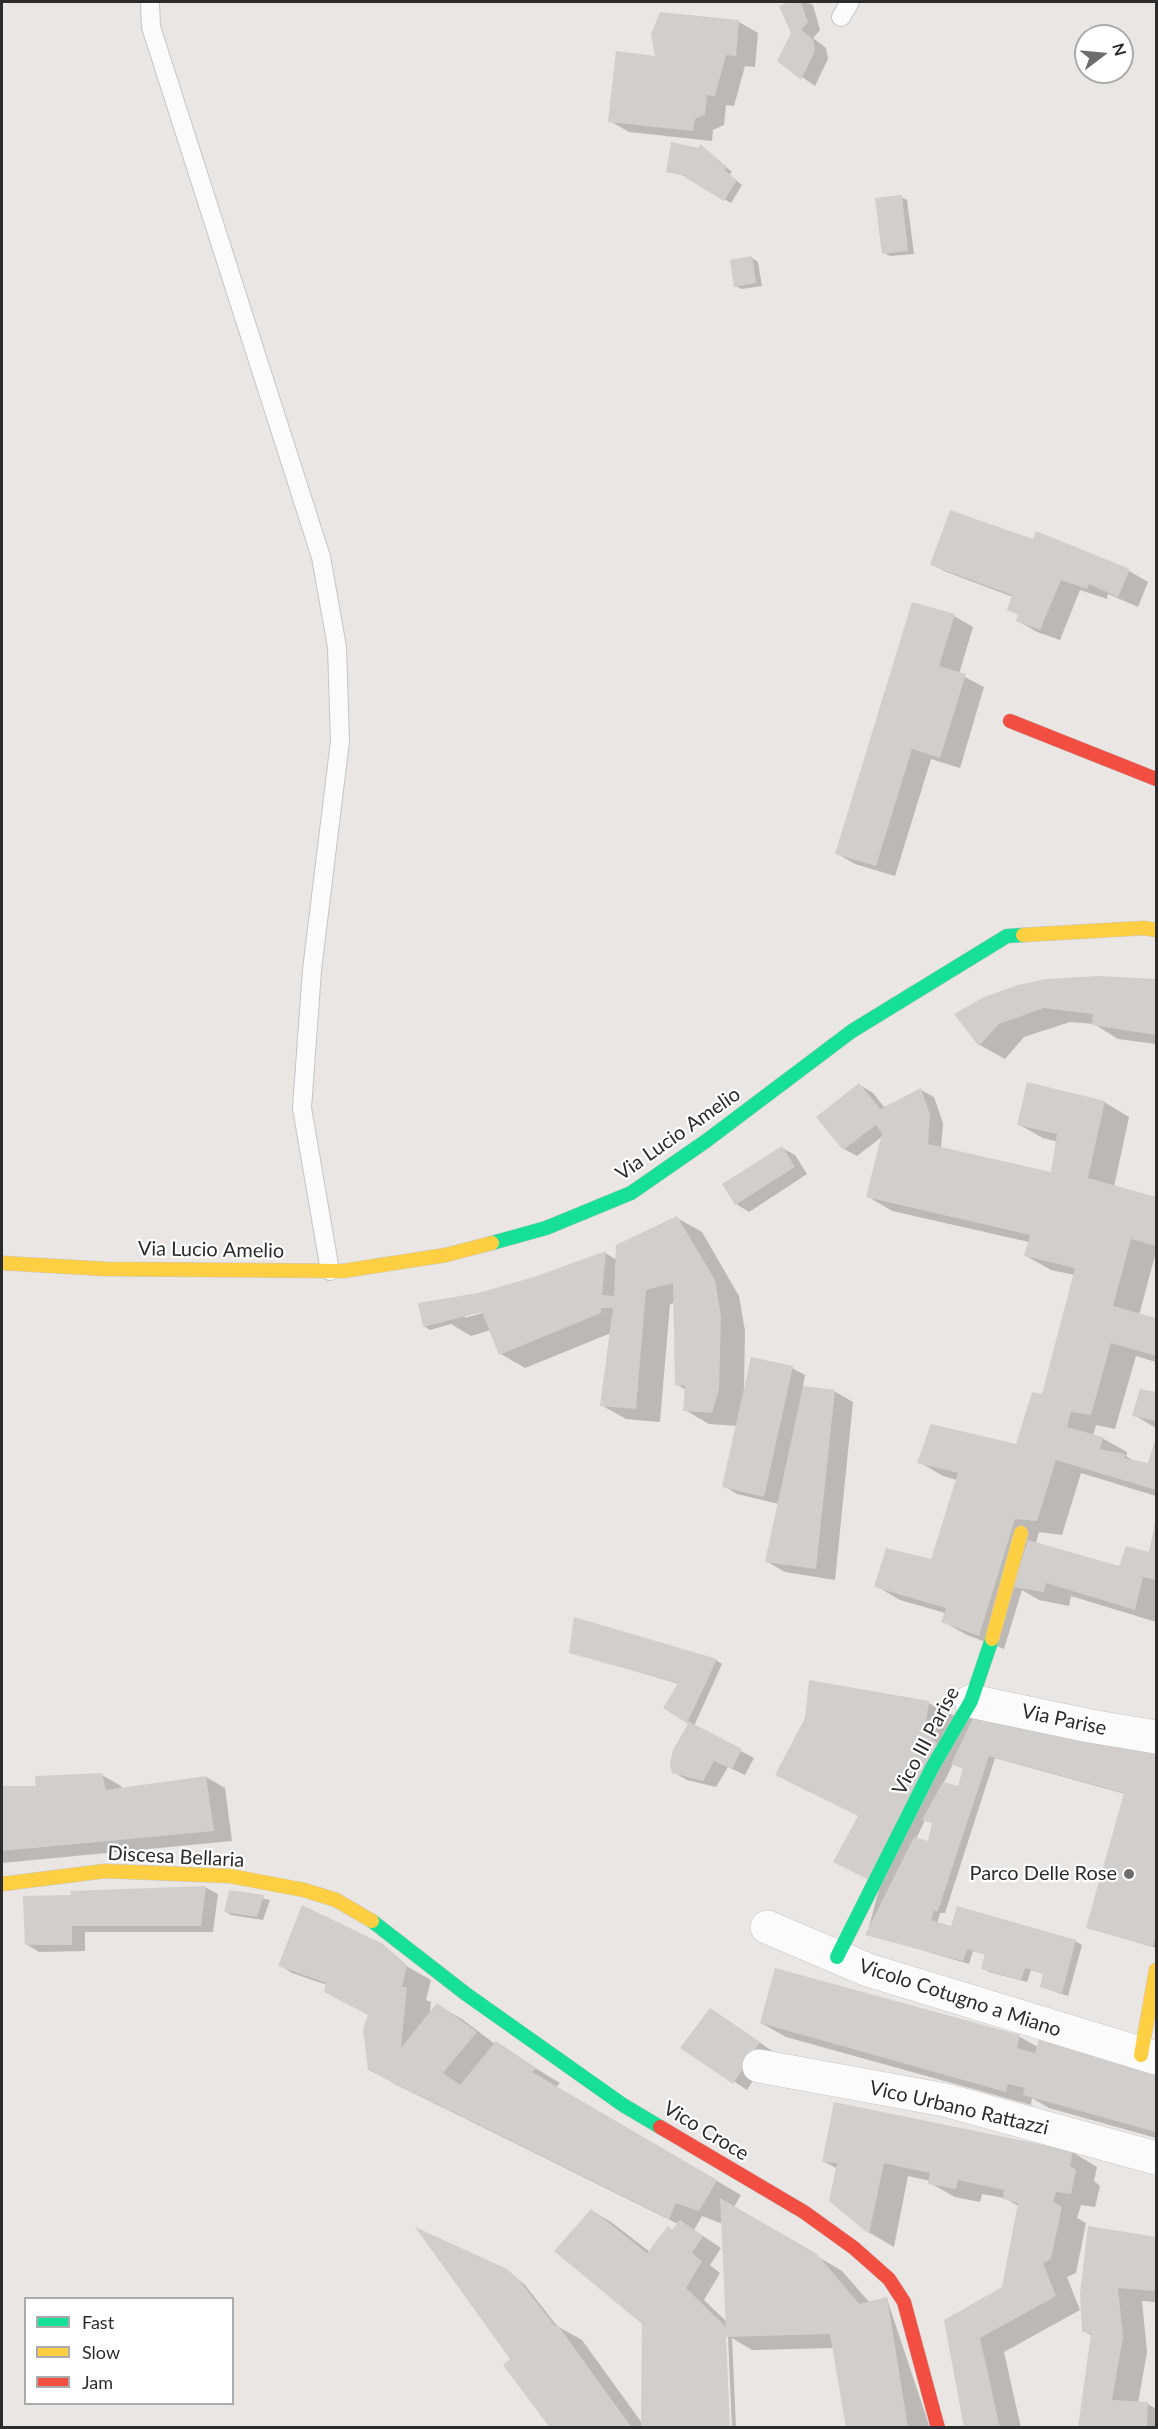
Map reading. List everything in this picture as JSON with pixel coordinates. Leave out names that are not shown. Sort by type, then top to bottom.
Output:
[{"type":"street","points":[[1010,721],[1156,779]]},
{"type":"street","name":"Via Lucio Amelio","points":[[2,1263],[106,1269],[344,1271],[446,1255],[546,1228],[631,1193],[706,1141],[852,1031],[1007,936],[1143,928],[1156,930]]},
{"type":"street","name":"Vico III Parise","points":[[837,1957],[933,1766],[971,1701],[990,1647],[1021,1533]]},
{"type":"street","name":"Via Parise","points":[[971,1701],[1090,1726],[1156,1737]]},
{"type":"street","name":"Discesa Bellaria","points":[[2,1884],[105,1871],[230,1876],[304,1890],[336,1900],[377,1924]]},
{"type":"street","name":"Vico Croce","points":[[377,1924],[466,1994],[614,2098],[804,2212],[854,2248],[889,2279],[904,2302],[938,2427]]},
{"type":"street","name":"Vicolo Cotugno a Miano","points":[[767,1927],[868,1970],[1149,2057]]},
{"type":"street","points":[[1149,2057],[1146,2018],[1156,1970]]},
{"type":"street","name":"Vico Urbano Rattazzi","points":[[759,2066],[945,2100],[1156,2158]]},
{"type":"lane","points":[[150,2],[151,27],[321,557],[337,647],[340,741],[312,970],[302,1108],[330,1271]]},
{"type":"building","points":[[789,2],[801,2],[808,22],[801,30],[813,39],[815,51],[801,80],[777,61],[791,33],[779,6]]},
{"type":"building","points":[[660,12],[739,20],[736,56],[726,55],[715,96],[707,95],[705,114],[695,119],[693,131],[608,122],[616,51],[655,56],[651,34]]},
{"type":"building","points":[[671,142],[699,148],[700,144],[727,167],[724,170],[737,180],[724,201],[686,178],[687,176],[666,172]]},
{"type":"building","points":[[902,195],[908,251],[882,254],[875,198]]},
{"type":"building","points":[[752,256],[756,283],[734,287],[730,260]]},
{"type":"building","points":[[950,510],[1033,539],[1036,531],[1130,569],[1118,597],[1089,584],[1087,589],[1061,580],[1040,630],[1016,621],[1018,615],[1007,610],[1012,595],[930,565]]},
{"type":"building","points":[[912,602],[955,614],[939,666],[966,674],[940,758],[912,749],[876,866],[835,854]]},
{"type":"building","points":[[1098,976],[1156,979],[1156,1035],[1092,1025],[1093,1014],[1044,1008],[999,1024],[979,1046],[954,1014],[984,997],[1018,985],[1046,979]]},
{"type":"building","points":[[1027,1082],[1105,1101],[1088,1178],[1156,1197],[1156,1246],[1131,1239],[1113,1306],[1156,1318],[1156,1356],[1111,1343],[1091,1415],[1071,1412],[1067,1427],[1103,1437],[1100,1449],[1125,1454],[1124,1458],[1148,1463],[1156,1437],[1156,1490],[1056,1460],[1037,1521],[1015,1519],[979,1636],[941,1622],[946,1608],[874,1587],[886,1548],[931,1559],[958,1473],[917,1463],[931,1424],[1016,1444],[1032,1392],[1042,1394],[1075,1268],[1024,1256],[1030,1235],[866,1197],[882,1133],[876,1125],[843,1150],[816,1117],[859,1083],[880,1109],[921,1088],[930,1115],[928,1144],[1051,1172],[1057,1134],[1017,1125]]},
{"type":"building","points":[[782,1146],[795,1167],[735,1205],[722,1184]]},
{"type":"building","points":[[677,1216],[715,1280],[721,1316],[719,1389],[712,1413],[683,1411],[685,1386],[675,1385],[673,1283],[646,1290],[636,1409],[600,1406],[613,1308],[601,1308],[601,1313],[499,1355],[482,1312],[423,1327],[418,1303],[478,1293],[534,1277],[606,1251],[602,1295],[614,1296],[616,1245]]},
{"type":"building","points":[[751,1357],[793,1366],[764,1497],[722,1487]]},
{"type":"building","points":[[803,1386],[835,1390],[816,1569],[765,1562]]},
{"type":"building","points":[[1140,1389],[1156,1392],[1156,1421],[1132,1416]]},
{"type":"building","points":[[1155,1523],[1156,1580],[1143,1577],[1135,1610],[1046,1583],[1044,1592],[1013,1587],[1028,1540],[1119,1566],[1126,1546],[1149,1552]]},
{"type":"building","points":[[574,1617],[717,1659],[688,1721],[742,1749],[732,1769],[714,1761],[703,1781],[672,1773],[670,1763],[673,1750],[688,1724],[663,1708],[678,1683],[569,1653]]},
{"type":"building","points":[[809,1680],[929,1701],[925,1727],[938,1745],[871,1881],[833,1862],[858,1816],[775,1775],[805,1718]]},
{"type":"building","name":"Parco Delle Rose","points":[[976,1712],[1016,1727],[1018,1720],[1156,1747],[1156,1934],[1153,1947],[1086,1928],[1124,1793],[989,1756],[938,1911],[934,1911],[931,1920],[951,1926],[957,1906],[1076,1940],[1062,1993],[1040,1987],[1043,1973],[1025,1968],[1021,1980],[981,1969],[985,1954],[967,1949],[963,1961],[865,1935],[914,1837],[928,1841],[932,1823],[922,1820],[943,1782],[958,1786],[963,1768],[951,1764]]},
{"type":"building","points":[[102,1773],[106,1790],[206,1776],[214,1831],[2,1851],[2,1786],[36,1786],[35,1776]]},
{"type":"building","points":[[206,1886],[201,1926],[72,1926],[72,1945],[25,1945],[23,1896],[71,1895],[71,1891]]},
{"type":"building","points":[[229,1890],[264,1895],[257,1917],[224,1912]]},
{"type":"building","points":[[302,1905],[383,1944],[407,1965],[402,1987],[407,1987],[401,2048],[437,2003],[477,2032],[443,2073],[460,2085],[496,2041],[536,2068],[532,2072],[717,2180],[699,2211],[676,2203],[669,2219],[368,2070],[363,2029],[368,2015],[324,1992],[326,1983],[278,1966]]},
{"type":"building","points":[[775,1968],[1020,2035],[1017,2048],[1035,2053],[1039,2039],[1156,2072],[1156,2132],[1023,2095],[1025,2088],[1008,2084],[1006,2092],[760,2023]]},
{"type":"building","points":[[710,2008],[760,2042],[733,2084],[680,2048]]},
{"type":"building","points":[[834,2102],[1073,2151],[1070,2166],[1076,2170],[1071,2194],[1056,2192],[1053,2202],[1062,2207],[1051,2259],[1043,2263],[1056,2296],[980,2338],[1000,2428],[964,2428],[944,2320],[1002,2287],[1018,2203],[1003,2199],[1004,2190],[958,2180],[956,2189],[928,2184],[930,2173],[884,2163],[869,2234],[829,2201],[837,2163],[822,2162]]},
{"type":"building","points":[[720,2198],[817,2254],[859,2304],[887,2297],[908,2428],[846,2428],[830,2334],[726,2337],[730,2428],[641,2428],[642,2324],[554,2251],[591,2209],[647,2253],[668,2226],[672,2230],[680,2220],[703,2236],[692,2253],[702,2261],[686,2288],[726,2327]]},
{"type":"building","points":[[1088,2226],[1156,2237],[1154,2291],[1118,2288],[1123,2337],[1112,2400],[1148,2402],[1147,2428],[1078,2428],[1091,2333],[1082,2332],[1080,2293]]},
{"type":"building","points":[[415,2227],[507,2269],[519,2280],[555,2326],[557,2324],[632,2428],[550,2428],[503,2365],[510,2359]]},
{"type":"traffic: fast","points":[[492,1243],[546,1228],[631,1193],[706,1141],[852,1031],[1007,936],[1023,935]]},
{"type":"traffic: fast","points":[[837,1957],[933,1766],[971,1701],[992,1639]]},
{"type":"traffic: fast","points":[[372,1921],[466,1994],[623,2105],[660,2127]]},
{"type":"traffic: slow","points":[[1023,935],[1144,928],[1156,930]]},
{"type":"traffic: slow","points":[[2,1263],[106,1269],[343,1271],[446,1255],[492,1243]]},
{"type":"traffic: slow","points":[[992,1639],[1021,1533]]},
{"type":"traffic: slow","points":[[2,1884],[105,1871],[230,1876],[304,1890],[336,1900],[372,1921]]},
{"type":"traffic: slow","points":[[1141,2055],[1156,1970]]},
{"type":"traffic: jam","points":[[1010,721],[1156,779]]},
{"type":"traffic: jam","points":[[660,2127],[804,2212],[854,2248],[889,2279],[904,2302],[938,2428]]},
{"type":"place","name":"Parco Delle Rose","points":[[1129,1874]]}]
